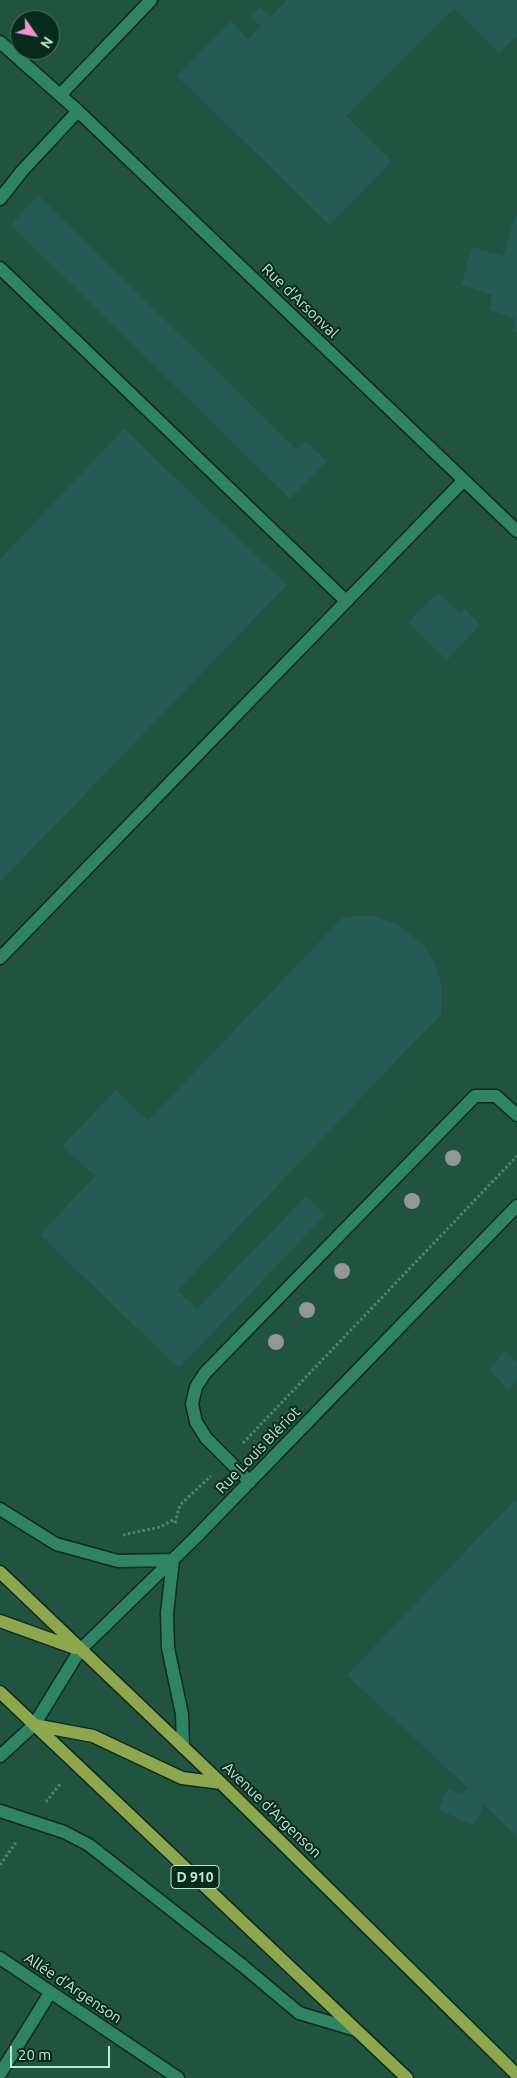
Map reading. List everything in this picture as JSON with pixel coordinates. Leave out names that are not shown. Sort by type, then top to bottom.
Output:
[{"type":"main road","name":"Avenue d'Argenson","points":[[0,1572],[221,1783],[517,2075]]},
{"type":"main road","points":[[0,1621],[80,1650]]},
{"type":"main road","name":"D 910","points":[[0,1692],[407,2078]]},
{"type":"main road","points":[[34,1725],[93,1736],[182,1778],[221,1783]]},
{"type":"street","points":[[60,94],[151,0]]},
{"type":"street","name":"Rue d'Arsonval","points":[[0,42],[78,111],[517,531]]},
{"type":"street","points":[[0,199],[22,170],[78,111]]},
{"type":"street","points":[[0,268],[346,601]]},
{"type":"street","points":[[0,958],[464,480]]},
{"type":"street","points":[[250,1482],[206,1438],[196,1422],[192,1404],[196,1387],[205,1373],[474,1096],[496,1096],[517,1115]]},
{"type":"street","name":"Rue Louis Blériot","points":[[0,1756],[34,1725],[80,1650],[250,1482],[517,1206]]},
{"type":"street","points":[[0,1509],[56,1544],[118,1561],[172,1560],[167,1613],[168,1648],[182,1714],[183,1747]]},
{"type":"street","points":[[0,1811],[64,1832],[89,1845],[243,1966],[299,2014],[356,2030]]},
{"type":"street","name":"Allée d’Argenson","points":[[0,1958],[178,2078]]},
{"type":"street","points":[[0,2074],[50,1993]]},
{"type":"path","points":[[116,1535],[143,1532],[175,1520],[180,1505],[227,1459],[517,1156]]},
{"type":"shaded area","points":[[0,0],[517,0],[517,2078],[0,2078]]},
{"type":"building","points":[[287,0],[517,0],[517,36],[499,53],[454,8],[346,116],[392,161],[330,225],[177,76],[231,21],[248,39],[261,26],[250,16],[259,7],[270,17]]},
{"type":"building","points":[[38,195],[297,450],[305,441],[327,461],[290,499],[11,225]]},
{"type":"building","points":[[517,215],[517,332],[513,331],[515,319],[490,310],[492,295],[461,285],[472,247],[504,256],[514,218]]},
{"type":"building","points":[[124,429],[287,585],[0,882],[0,559]]},
{"type":"building","points":[[438,593],[460,613],[464,609],[480,625],[447,660],[408,622]]},
{"type":"building","points":[[372,916],[388,921],[403,928],[426,948],[434,961],[442,986],[441,1014],[177,1291],[197,1309],[306,1196],[325,1215],[179,1368],[40,1235],[95,1176],[62,1146],[116,1090],[148,1121],[343,917]]},
{"type":"building","points":[[505,1351],[517,1362],[517,1380],[508,1389],[489,1370]]},
{"type":"building","points":[[517,1498],[517,1837],[484,1804],[474,1826],[438,1809],[448,1789],[462,1794],[467,1787],[347,1675]]}]
